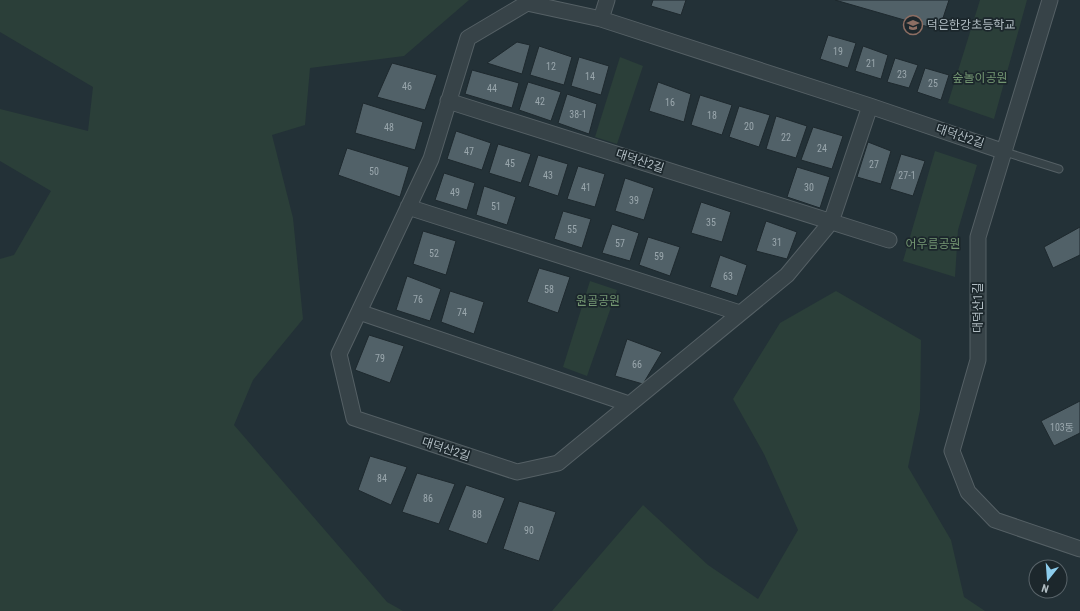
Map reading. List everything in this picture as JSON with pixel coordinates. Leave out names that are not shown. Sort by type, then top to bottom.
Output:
[{"type":"street","points":[[601,19],[607,0]]},
{"type":"street","name":"대덕산1길","points":[[1050,0],[978,237],[978,360],[952,451],[968,492],[995,520],[1080,549]]},
{"type":"street","name":"대덕산2길","points":[[870,106],[831,222],[787,275],[558,463],[517,472],[354,418],[339,354],[431,159],[468,38],[527,3],[601,19],[870,106],[1004,152]]},
{"type":"street","name":"대덕산2길","points":[[448,101],[831,222]]},
{"type":"street","points":[[408,207],[740,314]]},
{"type":"street","points":[[831,222],[889,240]]},
{"type":"street","points":[[359,312],[629,404]]},
{"type":"lane","points":[[1004,152],[1059,169]]},
{"type":"green space","points":[[0,0],[469,0],[404,56],[310,68],[305,125],[272,135],[293,218],[303,319],[253,380],[234,425],[387,602],[403,611],[0,611],[0,259],[14,255],[51,191],[0,161],[0,109],[88,131],[93,87],[0,32]]},
{"type":"green space","name":"숲놀이공원","points":[[980,0],[1027,0],[994,119],[948,103]]},
{"type":"green space","points":[[620,57],[643,66],[617,144],[595,137]]},
{"type":"green space","name":"어우름공원","points":[[935,151],[977,165],[958,230],[955,277],[903,261]]},
{"type":"green space","name":"원골공원","points":[[590,281],[617,290],[587,376],[563,367]]},
{"type":"green space","points":[[836,291],[921,340],[920,410],[908,467],[951,540],[964,597],[985,611],[552,611],[643,505],[708,565],[758,599],[798,530],[764,454],[733,399],[780,323]]},
{"type":"building","points":[[653,0],[686,0],[681,15],[651,6]]},
{"type":"building","points":[[835,0],[949,0],[939,30]]},
{"type":"building","points":[[828,35],[856,43],[848,68],[820,59]]},
{"type":"building","points":[[517,42],[530,45],[522,74],[487,63]]},
{"type":"building","points":[[539,46],[572,57],[564,85],[530,75]]},
{"type":"building","points":[[863,46],[888,55],[881,79],[855,71]]},
{"type":"building","points":[[579,57],[609,66],[601,95],[571,86]]},
{"type":"building","points":[[895,58],[918,65],[909,88],[887,82]]},
{"type":"building","points":[[392,63],[437,75],[425,110],[377,97]]},
{"type":"building","points":[[925,68],[949,75],[941,100],[917,92]]},
{"type":"building","points":[[472,70],[519,83],[512,108],[465,94]]},
{"type":"building","points":[[528,82],[561,92],[551,121],[519,110]]},
{"type":"building","points":[[658,82],[691,94],[684,122],[649,111]]},
{"type":"building","points":[[567,94],[597,104],[589,134],[558,123]]},
{"type":"building","points":[[700,95],[732,105],[722,135],[691,125]]},
{"type":"building","points":[[363,103],[423,122],[415,150],[355,133]]},
{"type":"building","points":[[739,106],[770,115],[759,147],[729,137]]},
{"type":"building","points":[[776,116],[807,126],[796,158],[766,149]]},
{"type":"building","points":[[813,127],[843,136],[832,169],[801,160]]},
{"type":"building","points":[[456,131],[491,143],[482,170],[447,159]]},
{"type":"building","points":[[868,142],[891,151],[881,184],[857,177]]},
{"type":"building","points":[[498,144],[531,154],[521,183],[489,173]]},
{"type":"building","points":[[347,148],[409,167],[400,197],[338,175]]},
{"type":"building","points":[[901,154],[925,161],[913,196],[890,189]]},
{"type":"building","points":[[538,155],[568,164],[558,196],[528,186]]},
{"type":"building","points":[[578,166],[605,174],[595,207],[567,199]]},
{"type":"building","points":[[797,167],[830,177],[820,208],[787,197]]},
{"type":"building","points":[[444,173],[475,183],[467,210],[435,200]]},
{"type":"building","points":[[625,178],[654,188],[644,220],[615,211]]},
{"type":"building","points":[[484,186],[516,197],[507,225],[476,215]]},
{"type":"building","points":[[701,202],[731,212],[722,242],[691,233]]},
{"type":"building","points":[[563,211],[591,219],[582,248],[554,239]]},
{"type":"building","points":[[766,221],[797,232],[787,259],[756,251]]},
{"type":"building","points":[[612,224],[639,233],[630,261],[602,253]]},
{"type":"building","points":[[1080,227],[1080,255],[1053,268],[1044,247]]},
{"type":"building","points":[[423,231],[456,241],[446,275],[413,264]]},
{"type":"building","points":[[648,237],[680,247],[670,276],[639,265]]},
{"type":"building","points":[[720,255],[747,265],[737,296],[710,287]]},
{"type":"building","points":[[539,268],[570,277],[558,313],[527,302]]},
{"type":"building","points":[[407,276],[441,289],[430,321],[396,310]]},
{"type":"building","points":[[450,291],[484,302],[474,334],[441,322]]},
{"type":"building","points":[[369,335],[404,346],[390,383],[355,370]]},
{"type":"building","points":[[627,339],[662,352],[643,384],[615,376]]},
{"type":"building","points":[[1080,401],[1080,433],[1054,446],[1041,421]]},
{"type":"building","points":[[370,456],[407,467],[391,505],[358,490]]},
{"type":"building","points":[[417,473],[455,484],[439,524],[402,512]]},
{"type":"building","points":[[466,485],[505,498],[487,544],[448,530]]},
{"type":"building","points":[[519,501],[556,512],[539,561],[503,549]]},
{"type":"place","name":"덕은한강초등학교","points":[[913,25]]}]
